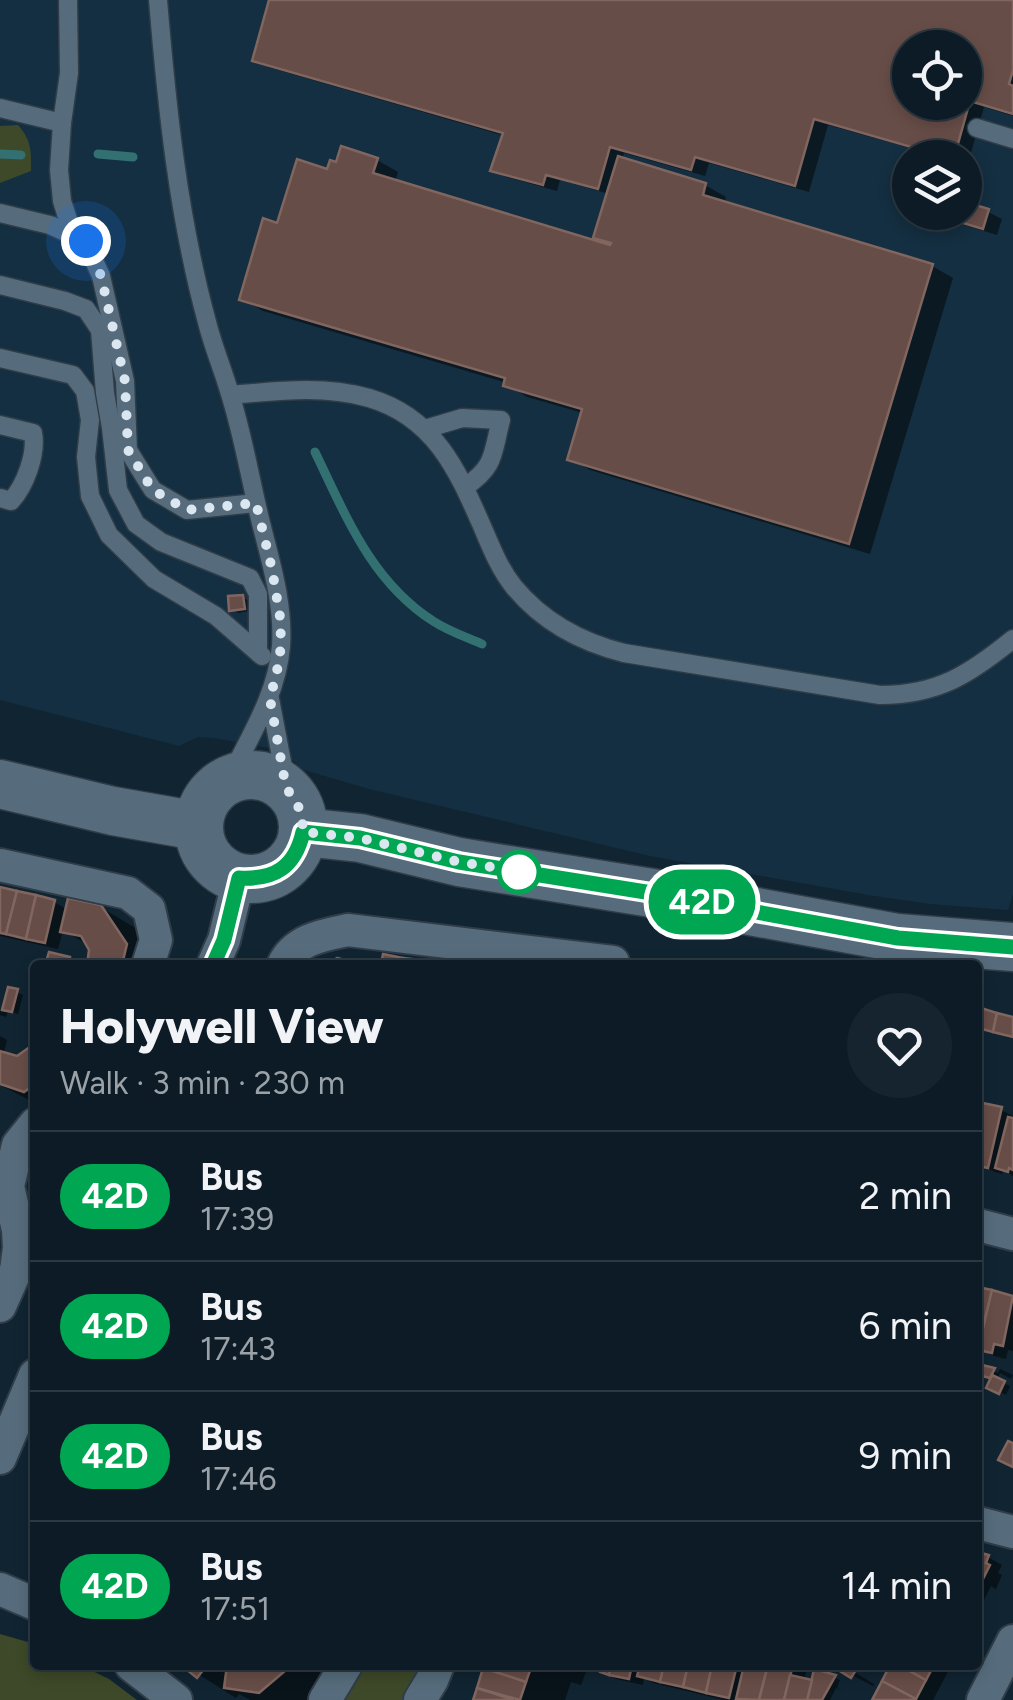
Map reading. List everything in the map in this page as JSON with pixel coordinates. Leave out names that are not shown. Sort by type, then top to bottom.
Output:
[{"type":"street","points":[[243,775],[273,779],[295,810],[300,846],[282,869],[269,876],[239,878],[228,874],[210,860],[200,838],[200,812],[206,798],[229,779],[243,775]]},
{"type":"street","points":[[0,784],[198,826]]},
{"type":"street","points":[[295,810],[360,838],[459,862],[898,938],[1013,947]]},
{"type":"street","points":[[0,865],[128,893],[148,909],[156,940],[150,960]]},
{"type":"street","points":[[215,960],[239,878]]},
{"type":"street","points":[[285,960],[311,938],[348,930],[596,960]]},
{"type":"street","points":[[0,1306],[16,1270],[19,1248],[15,1161]]},
{"type":"street","points":[[982,1226],[1013,1234]]},
{"type":"street","points":[[0,1458],[30,1387]]},
{"type":"street","points":[[982,1525],[1013,1532]]},
{"type":"street","points":[[0,1590],[30,1602]]},
{"type":"street","points":[[983,1700],[1013,1641]]},
{"type":"street","points":[[137,1670],[176,1700]]},
{"type":"street","points":[[326,1700],[343,1670]]},
{"type":"street","points":[[420,1700],[435,1670]]},
{"type":"lane","points":[[68,0],[69,73],[59,170],[62,200],[73,235]]},
{"type":"lane","points":[[158,0],[168,112],[187,238],[207,325],[245,449],[281,623],[270,699],[229,779]]},
{"type":"lane","points":[[0,108],[62,123]]},
{"type":"lane","points":[[977,128],[1013,140]]},
{"type":"lane","points":[[0,212],[50,224],[86,241],[101,276],[125,381],[128,450],[153,490],[187,510],[256,503]]},
{"type":"lane","points":[[0,285],[86,309],[100,330],[118,490],[136,524],[161,542],[250,578],[258,594],[258,650]]},
{"type":"lane","points":[[0,358],[73,376],[85,391],[90,420],[86,457],[90,496],[108,535],[154,579],[216,616],[258,650],[276,677]]},
{"type":"lane","points":[[230,395],[296,389],[333,391],[370,398],[404,413],[444,450],[465,487],[496,559],[514,586],[557,627],[604,648],[880,695],[908,695],[950,682],[1013,639]]},
{"type":"lane","points":[[425,430],[462,418],[501,420],[490,466],[465,487]]},
{"type":"lane","points":[[0,426],[32,434],[35,444],[20,492],[11,501],[0,498]]},
{"type":"lane","points":[[270,699],[295,810]]},
{"type":"shaded area","points":[[0,0],[1013,0],[1013,894],[1008,910],[868,895],[650,856],[369,789],[304,770],[280,750],[198,737],[179,746],[0,700]]},
{"type":"green space","points":[[18,125],[30,146],[31,171],[0,183],[0,126]]},
{"type":"green space","points":[[0,1634],[30,1643],[30,1670],[90,1670],[137,1700],[0,1700]]},
{"type":"green space","points":[[356,1670],[422,1670],[406,1700],[340,1700]]},
{"type":"building","points":[[269,0],[1013,0],[1013,70],[1009,84],[1013,86],[1013,114],[982,105],[982,30],[892,30],[892,120],[965,120],[959,140],[892,141],[814,119],[795,186],[695,157],[691,170],[610,147],[598,189],[546,175],[543,185],[490,171],[503,133],[252,61]]},
{"type":"building","points":[[341,146],[378,158],[373,173],[610,245],[593,238],[618,156],[706,183],[703,195],[933,264],[849,544],[567,460],[582,409],[503,386],[505,378],[239,300],[263,218],[277,223],[297,159],[327,169],[330,160],[336,162]]},
{"type":"building","points":[[982,207],[989,209],[982,229]]},
{"type":"building","points":[[243,595],[245,609],[229,611],[228,596]]},
{"type":"building","points":[[0,887],[17,891],[6,934],[0,933]]},
{"type":"building","points":[[17,891],[36,895],[26,939],[6,934]]},
{"type":"building","points":[[36,895],[55,900],[45,943],[26,939]]},
{"type":"building","points":[[68,898],[101,905],[127,944],[123,960],[88,960],[89,950],[81,936],[60,932]]},
{"type":"building","points":[[49,952],[70,957],[69,960],[47,960]]},
{"type":"building","points":[[383,954],[403,958],[403,960],[382,960]]},
{"type":"building","points":[[8,987],[18,989],[12,1012],[2,1010]]},
{"type":"building","points":[[982,1008],[997,1013],[993,1032],[982,1029]]},
{"type":"building","points":[[997,1013],[1013,1017],[1013,1037],[993,1032]]},
{"type":"building","points":[[30,1047],[30,1088],[24,1092],[0,1084],[0,1051],[17,1056]]},
{"type":"building","points":[[982,1103],[1002,1107],[988,1168],[982,1167]]},
{"type":"building","points":[[1008,1117],[1013,1118],[1013,1170],[1009,1168],[1008,1172],[995,1168]]},
{"type":"building","points":[[982,1288],[992,1290],[982,1327]]},
{"type":"building","points":[[992,1290],[1013,1296],[1003,1346],[994,1344],[992,1353],[982,1351]]},
{"type":"building","points":[[982,1365],[995,1368],[990,1378],[982,1376]]},
{"type":"building","points":[[992,1375],[1005,1381],[999,1394],[986,1388]]},
{"type":"building","points":[[1008,1441],[1013,1443],[1013,1467],[998,1460]]},
{"type":"building","points":[[982,1553],[989,1555],[986,1563],[990,1565],[982,1581]]},
{"type":"building","points":[[187,1670],[203,1670],[197,1678]]},
{"type":"building","points":[[226,1670],[286,1670],[259,1693],[224,1688]]},
{"type":"building","points":[[482,1670],[526,1682],[520,1700],[477,1688]]},
{"type":"building","points":[[489,1670],[530,1670],[526,1682]]},
{"type":"building","points":[[610,1670],[631,1670],[629,1679],[609,1675]]},
{"type":"building","points":[[639,1670],[663,1670],[660,1682],[637,1676]]},
{"type":"building","points":[[663,1670],[687,1670],[683,1687],[660,1682]]},
{"type":"building","points":[[687,1670],[711,1670],[706,1693],[683,1687]]},
{"type":"building","points":[[711,1670],[736,1670],[729,1698],[706,1693]]},
{"type":"building","points":[[743,1670],[767,1670],[759,1700],[736,1699]]},
{"type":"building","points":[[767,1670],[792,1670],[784,1700],[759,1700]]},
{"type":"building","points":[[814,1670],[836,1675],[822,1700],[807,1700]]},
{"type":"building","points":[[838,1670],[856,1670],[851,1678]]},
{"type":"building","points":[[888,1670],[908,1670],[926,1680],[916,1699],[882,1681]]},
{"type":"building","points":[[908,1670],[931,1670],[926,1680]]},
{"type":"building","points":[[790,1675],[812,1680],[807,1700],[784,1700]]},
{"type":"building","points":[[882,1681],[916,1699],[916,1700],[872,1700]]},
{"type":"building","points":[[477,1688],[514,1700],[473,1700]]},
{"type":"waterway","points":[[0,154],[21,155]]},
{"type":"waterway","points":[[98,154],[133,157]]},
{"type":"waterway","points":[[315,452],[362,546],[393,587],[433,621],[482,644]]},
{"type":"bus line","name":"42D","points":[[215,960],[239,878],[269,876],[282,869],[300,846],[303,832],[360,838],[459,862],[898,938],[1013,947]]},
{"type":"route","points":[[86,241],[101,276],[125,381],[128,450],[149,484],[187,510],[256,503],[281,623],[280,658],[270,699],[286,788],[302,816],[303,832],[360,838],[459,862],[536,874],[519,872]]}]
